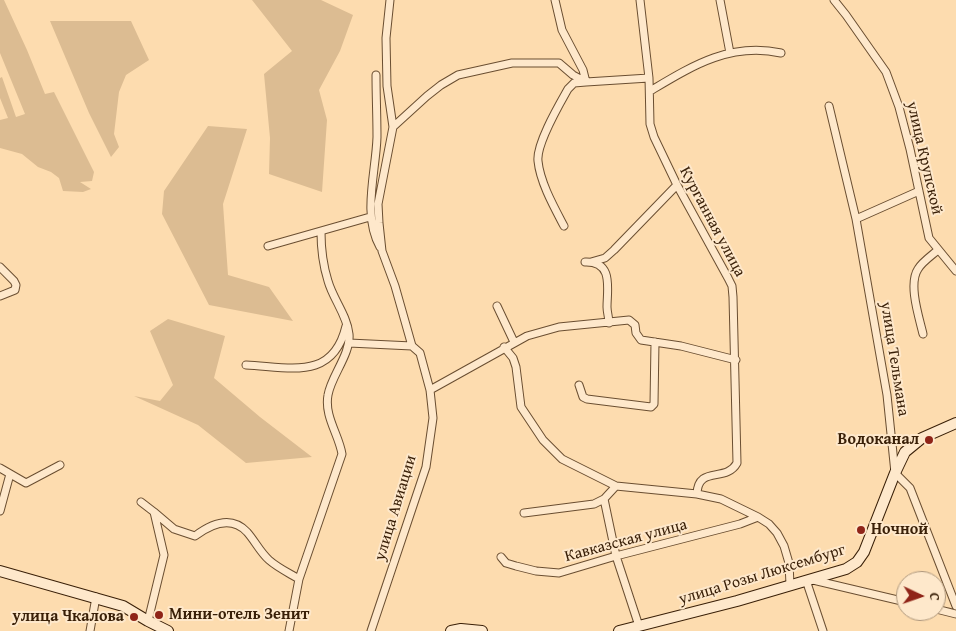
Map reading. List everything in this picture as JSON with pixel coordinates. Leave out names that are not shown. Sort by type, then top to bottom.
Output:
[{"type":"street","name":"улица Авиации","points":[[382,250],[378,204],[393,127],[387,86],[386,38],[390,0]]},
{"type":"street","points":[[555,0],[562,30],[583,70],[586,82]]},
{"type":"street","name":"Курганная улица","points":[[640,0],[649,78],[650,124],[677,184],[732,286],[736,360],[737,463],[729,472],[705,477],[700,480],[697,485],[697,494]]},
{"type":"street","points":[[720,0],[730,52]]},
{"type":"street","name":"улица Крупской","points":[[834,0],[886,72],[900,106],[929,238],[956,270]]},
{"type":"street","points":[[650,91],[695,65],[730,52],[767,50],[781,53]]},
{"type":"street","points":[[393,127],[427,96],[458,75],[504,64],[559,63],[573,75],[586,82]]},
{"type":"street","name":"улица Авиации","points":[[371,631],[426,467],[433,418],[430,390],[420,353],[412,346],[370,217],[377,137],[376,75]]},
{"type":"street","points":[[564,226],[548,195],[538,160],[543,139],[568,89],[574,83],[649,78]]},
{"type":"street","name":"улица Тельмана","points":[[829,106],[856,218],[887,395],[895,473]]},
{"type":"street","points":[[609,323],[607,308],[609,287],[606,276],[602,268],[597,264],[588,262],[605,258],[677,184]]},
{"type":"street","points":[[856,218],[919,191]]},
{"type":"street","points":[[268,246],[370,217]]},
{"type":"street","points":[[289,631],[299,578],[342,454],[327,404],[328,394],[349,343],[349,333],[328,281],[322,253],[321,232]]},
{"type":"street","points":[[922,334],[914,289],[914,277],[918,267],[938,250]]},
{"type":"street","points":[[0,267],[16,285],[15,290],[0,296]]},
{"type":"street","points":[[497,306],[514,342]]},
{"type":"street","points":[[430,390],[504,347],[541,330],[629,320],[635,325],[636,334],[641,340],[681,346],[736,360]]},
{"type":"street","points":[[246,365],[313,367],[333,355],[341,344],[346,323]]},
{"type":"street","points":[[579,386],[583,397],[587,399],[651,407],[654,404],[655,342]]},
{"type":"street","points":[[349,343],[412,346]]},
{"type":"street","points":[[504,347],[513,358],[516,367],[521,407],[543,440],[562,459],[616,486],[697,494],[721,499],[758,516],[777,532],[784,546],[789,563],[790,585]]},
{"type":"street","name":"улица Розы Люксембург","points":[[620,631],[738,601],[846,569],[857,562],[864,552],[905,452],[922,438],[956,423]]},
{"type":"street","points":[[0,468],[26,483],[60,465]]},
{"type":"street","points":[[895,473],[910,488],[956,606]]},
{"type":"street","points":[[0,510],[10,474]]},
{"type":"street","points":[[524,513],[594,504],[604,499],[616,486]]},
{"type":"street","points":[[604,499],[616,556],[639,626]]},
{"type":"street","points":[[140,502],[174,529],[195,536],[206,527],[216,523],[238,524],[246,531],[268,559],[283,570],[299,578]]},
{"type":"street","points":[[148,621],[164,555],[154,512]]},
{"type":"street","name":"Кавказская улица","points":[[501,558],[506,563],[516,566],[536,571],[559,573],[716,530],[758,516]]},
{"type":"street","points":[[0,571],[123,606],[168,631]]},
{"type":"street","points":[[823,631],[808,579],[896,600]]},
{"type":"street","points":[[90,631],[96,597]]},
{"type":"street","points":[[451,631],[461,629],[482,631]]},
{"type":"shaded area","points":[[0,0],[4,0],[45,94],[54,92],[94,172],[92,181],[80,182],[91,189],[83,192],[63,191],[59,178],[51,172],[38,167],[22,154],[0,148],[0,120],[8,118],[0,98],[0,78],[2,77],[16,117],[25,114],[0,53]]},
{"type":"shaded area","points":[[252,0],[321,0],[353,15],[340,51],[319,90],[327,120],[322,192],[269,174],[270,138],[264,74],[292,51]]},
{"type":"shaded area","points":[[50,21],[131,21],[149,60],[126,75],[119,92],[114,134],[119,147],[111,157],[89,113]]},
{"type":"shaded area","points":[[208,126],[247,129],[223,204],[228,275],[269,287],[293,321],[209,305],[162,214],[164,191]]},
{"type":"shaded area","points":[[168,319],[225,336],[214,378],[312,457],[246,463],[198,425],[134,396],[160,401],[173,385],[150,331]]},
{"type":"place","name":"Водоканал","points":[[929,440]]},
{"type":"place","name":"Ночной","points":[[861,530]]},
{"type":"place","name":"Мини-отель Зенит","points":[[159,615]]},
{"type":"place","name":"улица Чкалова","points":[[134,617]]}]
